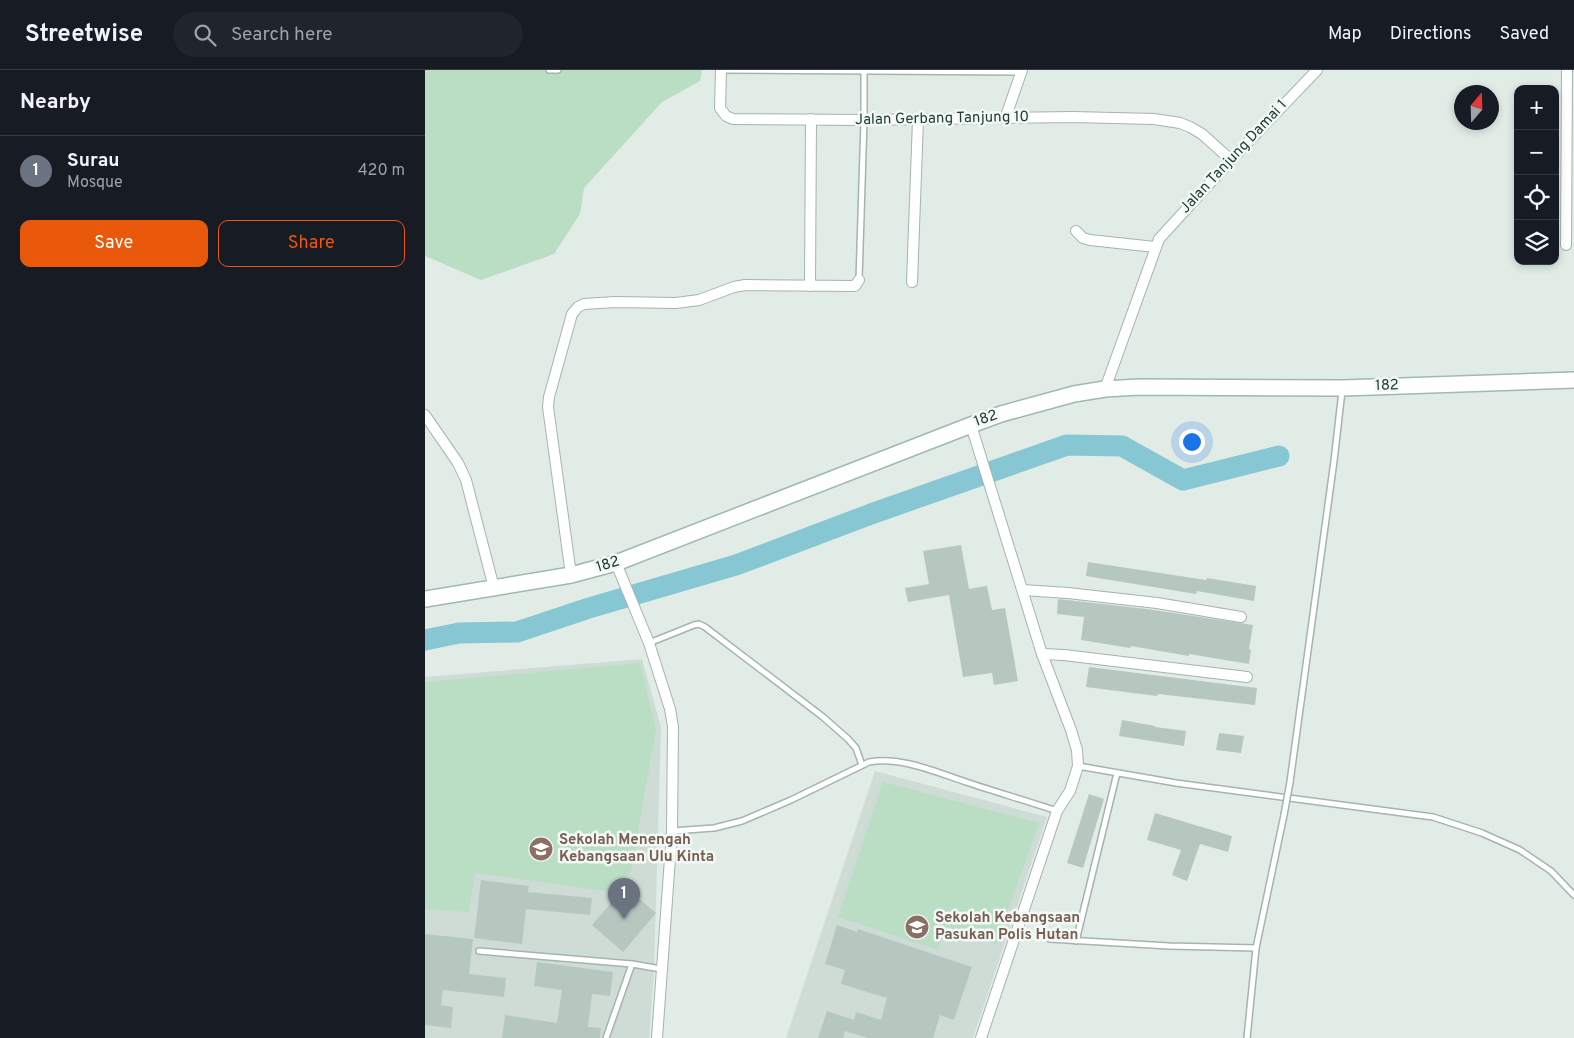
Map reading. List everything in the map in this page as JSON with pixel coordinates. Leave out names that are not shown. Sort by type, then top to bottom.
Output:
[{"type":"street","name":"Jalan Gerbang Tanjung 10","points":[[721,70],[720,108],[726,116],[733,120],[918,120],[1073,117],[1154,119],[1180,123],[1190,127],[1202,134],[1231,160]]},
{"type":"street","name":"Jalan Tanjung Damai 1","points":[[1105,389],[1155,247],[1164,232],[1317,70]]},
{"type":"street","points":[[1566,245],[1570,187],[1567,70]]},
{"type":"street","points":[[1005,119],[1022,71]]},
{"type":"street","points":[[810,286],[811,119]]},
{"type":"street","points":[[912,282],[918,120]]},
{"type":"street","points":[[1077,231],[1083,238],[1090,240],[1155,247]]},
{"type":"street","points":[[571,575],[548,407],[572,314],[578,307],[584,304],[615,302],[676,304],[699,300],[734,286],[855,286],[859,283],[859,280]]},
{"type":"street","name":"182","points":[[425,599],[571,575],[616,563],[971,425],[1010,411],[1074,394],[1105,389],[1139,387],[1343,388],[1574,380]]},
{"type":"street","points":[[425,415],[459,463],[466,480],[494,588]]},
{"type":"street","points":[[971,425],[1042,654],[1071,730],[1079,759],[1070,791],[1057,811],[981,1038]]},
{"type":"street","points":[[616,563],[649,643],[670,709],[673,727],[672,831],[657,1038]]},
{"type":"street","points":[[1023,590],[1068,592],[1241,617]]},
{"type":"street","points":[[1042,654],[1247,677]]},
{"type":"lane","points":[[549,70],[558,70]]},
{"type":"lane","points":[[721,70],[1022,71]]},
{"type":"lane","points":[[859,280],[864,71]]},
{"type":"lane","points":[[1247,1038],[1257,948],[1290,782],[1343,388]]},
{"type":"lane","points":[[649,643],[694,625],[705,626],[823,717],[848,739],[856,748],[862,766]]},
{"type":"lane","points":[[672,831],[714,828],[742,821],[862,766],[880,760],[893,761],[926,769],[1057,811]]},
{"type":"lane","points":[[1078,766],[1176,783],[1433,817],[1482,833],[1520,850],[1551,871],[1574,895]]},
{"type":"lane","points":[[1076,941],[1117,773]]},
{"type":"lane","points":[[1050,939],[1169,946],[1257,948]]},
{"type":"lane","points":[[479,951],[632,964],[661,969]]},
{"type":"lane","points":[[606,1038],[632,964]]},
{"type":"shaded area","name":"Sekolah Menengah Kebangsaan Ulu Kinta","points":[[642,659],[661,727],[654,972],[649,1038],[425,1038],[425,677]]},
{"type":"shaded area","name":"Sekolah Kebangsaan Pasukan Polis Hutan","points":[[875,771],[1047,817],[973,1038],[786,1038]]},
{"type":"green space","points":[[425,70],[702,70],[700,81],[662,102],[584,188],[580,214],[554,254],[481,280],[425,256]]},
{"type":"green space","points":[[640,663],[656,729],[631,871],[612,892],[475,873],[469,912],[425,909],[425,682]]},
{"type":"green space","points":[[883,782],[1039,823],[996,945],[946,926],[938,950],[838,917]]},
{"type":"building","points":[[961,545],[969,589],[987,586],[992,610],[1005,608],[1018,681],[994,685],[992,673],[963,677],[949,595],[908,602],[905,588],[929,584],[923,551]]},
{"type":"building","points":[[1088,562],[1256,586],[1254,601],[1197,591],[1196,594],[1086,576]]},
{"type":"building","points":[[1058,599],[1147,609],[1253,625],[1249,649],[1251,650],[1249,664],[1081,640],[1084,617],[1057,614]]},
{"type":"building","points":[[1089,667],[1257,688],[1255,705],[1086,687]]},
{"type":"building","points":[[1122,720],[1186,731],[1184,746],[1119,736]]},
{"type":"building","points":[[1219,733],[1244,736],[1241,753],[1216,750]]},
{"type":"building","points":[[1089,794],[1104,799],[1083,868],[1067,863]]},
{"type":"building","points":[[1155,813],[1232,836],[1228,852],[1200,844],[1187,881],[1172,875],[1181,850],[1147,840]]},
{"type":"building","points":[[481,880],[529,886],[528,892],[592,898],[590,915],[526,909],[522,944],[474,938]]},
{"type":"building","points":[[625,887],[656,913],[623,952],[592,925]]},
{"type":"building","points":[[837,925],[857,932],[858,929],[972,967],[954,1020],[940,1015],[933,1038],[868,1038],[845,1031],[843,1038],[818,1038],[827,1011],[854,1020],[856,1012],[881,1020],[887,998],[841,984],[845,970],[825,964]]},
{"type":"building","points":[[425,934],[473,939],[469,974],[506,978],[504,997],[443,990],[441,1005],[453,1007],[451,1028],[425,1025]]},
{"type":"building","points":[[537,962],[613,972],[610,996],[592,994],[588,1027],[601,1028],[600,1038],[502,1038],[505,1015],[557,1023],[562,990],[534,986]]},
{"type":"waterway","points":[[425,640],[459,633],[517,632],[589,608],[736,565],[871,514],[1067,445],[1122,446],[1183,480],[1279,456]]},
{"type":"place","name":"Sekolah Menengah Kebangsaan Ulu Kinta","points":[[541,849]]},
{"type":"place","name":"Surau","points":[[624,919]]},
{"type":"place","name":"Sekolah Kebangsaan Pasukan Polis Hutan","points":[[917,927]]}]
